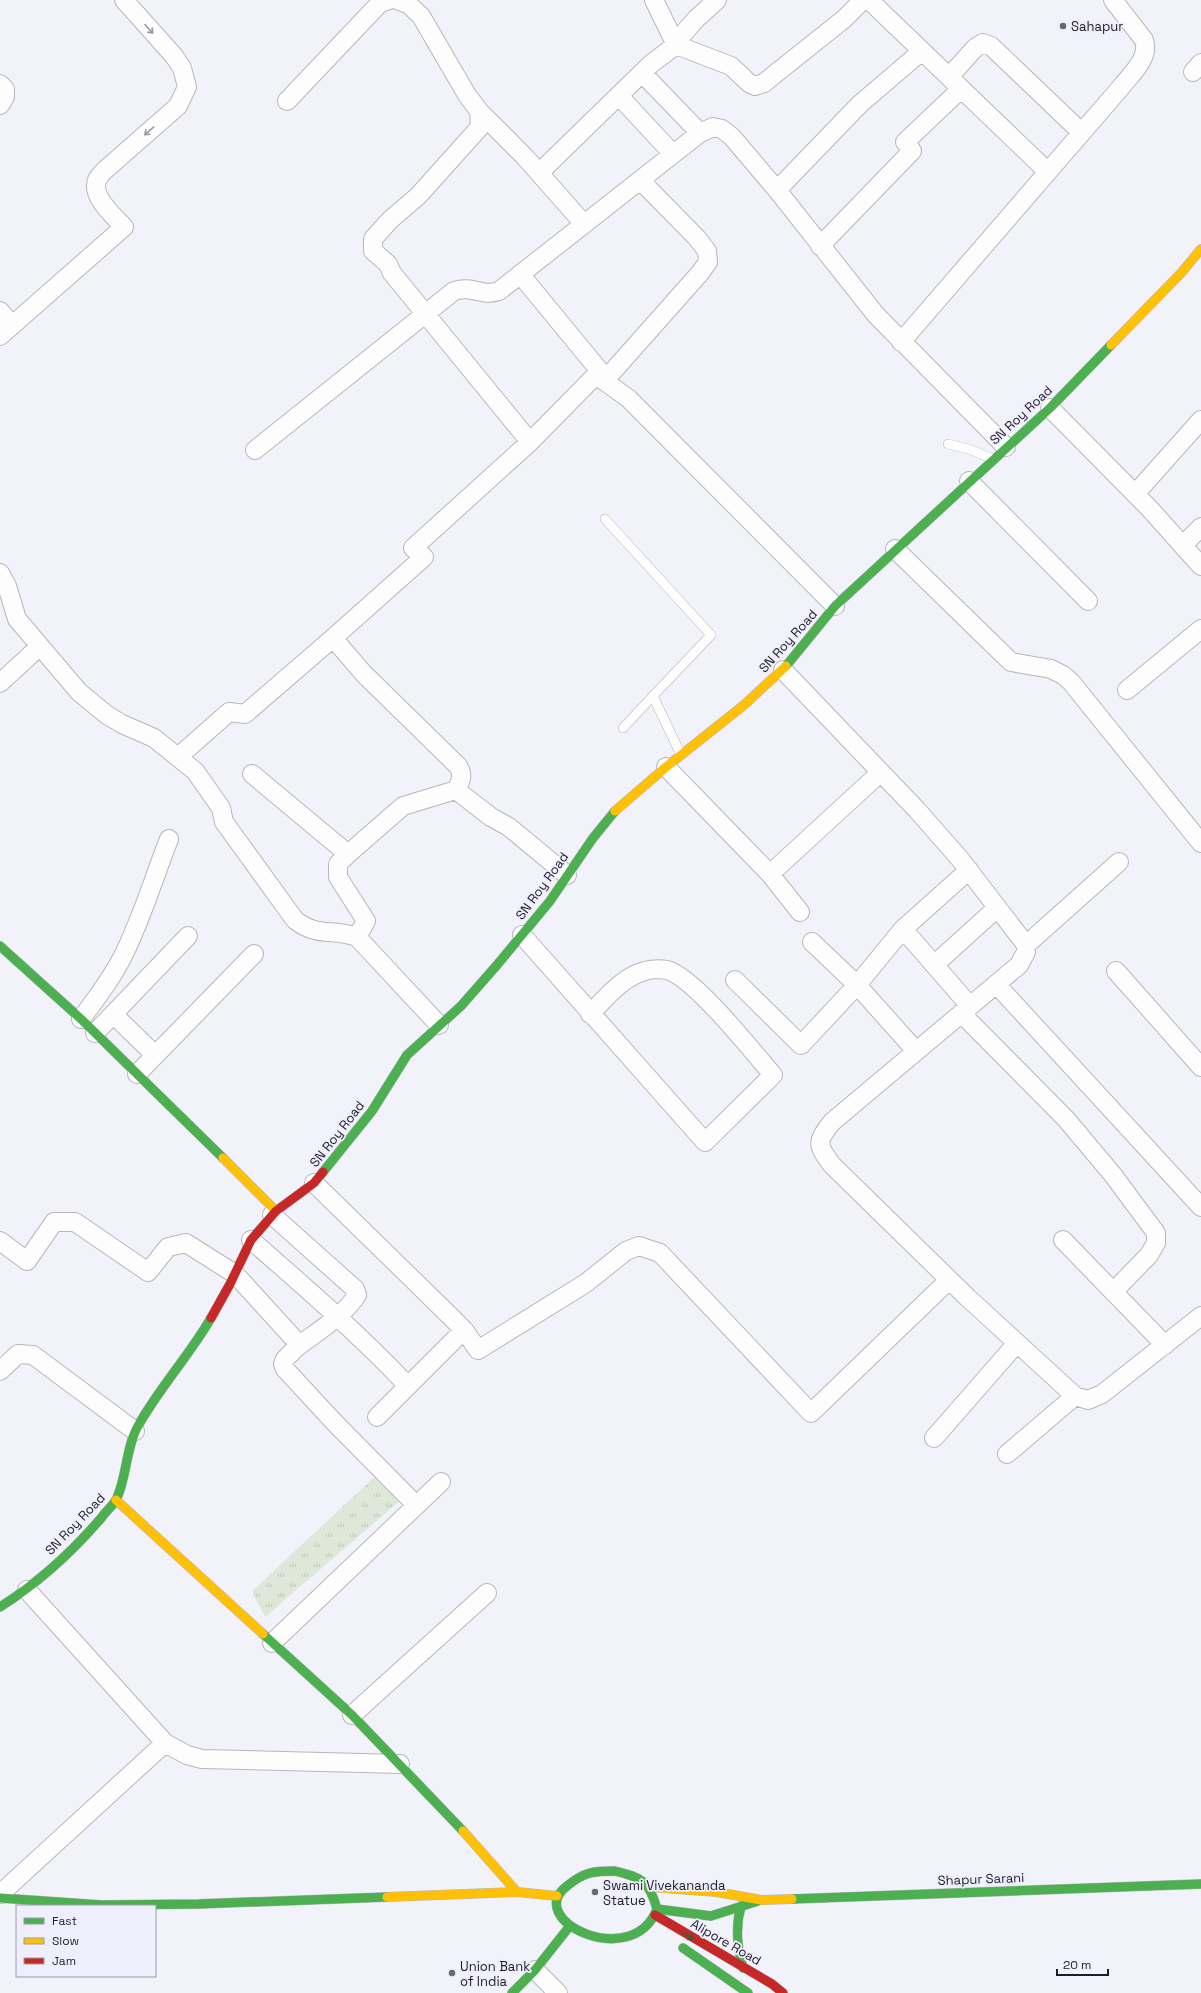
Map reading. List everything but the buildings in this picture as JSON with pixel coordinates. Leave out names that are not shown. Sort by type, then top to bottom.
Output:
[{"type":"street","points":[[0,311],[6,331],[124,227],[102,202],[96,190],[97,179],[105,170],[178,106],[187,87],[182,68],[174,56],[124,0]]},
{"type":"street","points":[[288,101],[380,3],[389,0]]},
{"type":"street","points":[[397,0],[408,4],[421,16],[467,95],[584,224]]},
{"type":"street","points":[[654,0],[676,45],[731,66],[748,83],[755,86],[764,84],[844,19],[863,0]]},
{"type":"street","points":[[539,173],[642,73],[663,54],[676,45],[682,35],[696,19],[717,0]]},
{"type":"street","points":[[869,0],[1048,172]]},
{"type":"street","points":[[901,342],[1122,86],[1146,55],[1144,40],[1113,0]]},
{"type":"street","points":[[820,246],[912,151],[905,142],[955,83],[975,48],[983,43],[991,46],[1082,132]]},
{"type":"street","points":[[777,190],[856,108],[922,51]]},
{"type":"street","points":[[642,73],[700,133]]},
{"type":"street","points":[[0,84],[5,89],[5,97],[0,104]]},
{"type":"street","points":[[620,96],[673,154]]},
{"type":"street","points":[[479,110],[480,127],[418,196],[390,220],[373,239],[373,251],[388,264],[392,273],[530,442]]},
{"type":"street","points":[[255,450],[454,291],[464,288],[490,294],[499,291],[700,133],[713,128],[722,128],[732,137],[777,190],[876,316],[901,342],[999,453]]},
{"type":"street","points":[[610,384],[708,262],[707,251],[697,238],[640,180]]},
{"type":"street","name":"SN Roy Road","points":[[0,1607],[27,1590],[88,1533],[116,1500],[123,1482],[135,1431],[149,1406],[199,1338],[235,1274],[251,1240],[274,1213],[314,1183],[372,1111],[407,1055],[461,1006],[522,935],[550,901],[567,875],[614,812],[666,767],[739,709],[783,670],[835,606],[999,453],[1050,408],[1182,272],[1201,249]]},
{"type":"street","points":[[520,274],[610,384]]},
{"type":"street","points":[[178,757],[229,712],[245,714],[424,558],[413,548],[530,442],[596,375],[629,399],[835,606]]},
{"type":"street","points":[[1050,408],[1135,494],[1201,566]]},
{"type":"street","points":[[1135,494],[1201,420]]},
{"type":"street","points":[[969,481],[1088,601]]},
{"type":"street","points":[[1183,545],[1201,526]]},
{"type":"street","points":[[895,549],[1011,662],[1051,669],[1063,675],[1071,682],[1201,843]]},
{"type":"street","points":[[0,573],[7,586],[17,619],[39,647],[79,692],[107,715],[122,724],[154,738],[195,771],[221,808],[224,822],[295,920],[303,927],[315,932],[348,933],[357,937],[439,1025]]},
{"type":"street","points":[[1126,690],[1201,629]]},
{"type":"street","points":[[333,638],[364,674],[458,766],[462,772],[462,779],[456,790],[403,806],[338,864],[338,877],[366,921],[357,937]]},
{"type":"street","points":[[0,682],[39,647]]},
{"type":"street","points":[[783,670],[918,810],[968,870],[1026,945],[1026,952],[1019,965],[832,1122],[820,1136],[821,1150],[832,1165],[949,1280],[1075,1396],[1088,1400],[1102,1394],[1201,1316]]},
{"type":"street","points":[[666,767],[770,874],[800,912]]},
{"type":"street","points":[[770,874],[881,772]]},
{"type":"street","points":[[252,774],[348,854]]},
{"type":"street","points":[[456,790],[491,817],[509,827],[567,875]]},
{"type":"street","points":[[81,1019],[104,988],[123,956],[140,919],[169,839]]},
{"type":"street","points":[[1026,945],[1119,862]]},
{"type":"street","points":[[735,980],[801,1045],[857,985],[903,929],[968,870]]},
{"type":"street","points":[[934,965],[997,908]]},
{"type":"street","points":[[903,929],[934,965],[966,1010],[1066,1119],[1113,1175],[1156,1233],[1156,1243],[1149,1255],[1113,1292]]},
{"type":"street","points":[[522,935],[590,1014],[705,1142],[773,1075],[700,993],[681,978],[667,970],[646,971],[626,980],[590,1014]]},
{"type":"street","points":[[95,1033],[114,1015],[188,936]]},
{"type":"street","points":[[812,942],[857,985],[916,1051]]},
{"type":"street","points":[[0,946],[81,1019],[274,1213],[355,1289],[357,1296],[353,1302],[338,1316],[296,1348],[284,1359],[283,1364],[285,1369],[333,1421],[416,1505]]},
{"type":"street","points":[[137,1074],[254,954]]},
{"type":"street","points":[[1116,972],[1201,1066]]},
{"type":"street","points":[[996,984],[1201,1207]]},
{"type":"street","points":[[114,1015],[155,1055]]},
{"type":"street","points":[[314,1183],[464,1330],[478,1350],[586,1283],[626,1251],[639,1246],[660,1253],[811,1413],[949,1280]]},
{"type":"street","points":[[0,1241],[27,1261],[54,1222],[75,1222],[148,1272],[168,1247],[186,1243],[235,1274],[292,1335],[296,1341],[296,1348]]},
{"type":"street","points":[[251,1240],[338,1316],[408,1386]]},
{"type":"street","points":[[1063,1240],[1165,1344]]},
{"type":"street","points":[[377,1417],[464,1330]]},
{"type":"street","points":[[934,1438],[1017,1343]]},
{"type":"street","points":[[0,1371],[18,1354],[33,1355],[135,1431]]},
{"type":"street","points":[[1007,1454],[1075,1396]]},
{"type":"street","points":[[272,1642],[441,1482]]},
{"type":"street","points":[[116,1500],[352,1715],[468,1836],[517,1892]]},
{"type":"street","points":[[27,1590],[165,1743],[187,1755],[202,1759],[400,1764]]},
{"type":"street","points":[[352,1715],[487,1593]]},
{"type":"street","points":[[0,1894],[165,1743]]},
{"type":"street","points":[[651,1887],[656,1912],[652,1927],[628,1937],[605,1939],[581,1934],[569,1927],[558,1911],[556,1905],[557,1896],[565,1884],[589,1872],[615,1871],[639,1877],[651,1887],[717,1892],[761,1900]]},
{"type":"street","name":"Shapur Sarani","points":[[761,1900],[1201,1884]]},
{"type":"street","points":[[0,1898],[101,1904],[183,1904],[517,1892],[557,1896]]},
{"type":"street","points":[[656,1912],[711,1916],[761,1900]]},
{"type":"street","points":[[741,1906],[735,1930],[743,1968]]},
{"type":"street","name":"Alipore Road","points":[[656,1912],[743,1968],[772,1984],[783,1993]]},
{"type":"street","points":[[512,1993],[535,1970],[569,1927]]},
{"type":"street","name":"Alipore Road","points":[[674,1942],[748,1993]]},
{"type":"street","points":[[535,1970],[558,1993]]},
{"type":"lane","points":[[948,444],[969,449],[999,453]]},
{"type":"lane","points":[[605,519],[711,635],[624,728]]},
{"type":"lane","points":[[653,696],[681,755]]},
{"type":"green space","points":[[381,1471],[403,1498],[265,1617],[252,1591]]},
{"type":"traffic: fast","points":[[786,666],[835,606],[1050,408],[1111,345]]},
{"type":"traffic: fast","points":[[323,1172],[372,1111],[407,1055],[461,1006],[497,965],[550,901],[593,838],[615,811]]},
{"type":"traffic: fast","points":[[0,946],[81,1019],[223,1158]]},
{"type":"traffic: fast","points":[[0,1607],[28,1588],[54,1566],[91,1530],[114,1503],[123,1480],[131,1443],[138,1426],[155,1398],[193,1346],[211,1318]]},
{"type":"traffic: fast","points":[[263,1634],[352,1715],[463,1831]]},
{"type":"traffic: fast","points":[[615,1871],[632,1876],[644,1882],[651,1892],[657,1909],[644,1927],[626,1937],[606,1938],[586,1934],[569,1925],[559,1913],[557,1899],[567,1886],[589,1873],[615,1871]]},
{"type":"traffic: fast","points":[[792,1899],[1201,1884]]},
{"type":"traffic: fast","points":[[0,1898],[101,1905],[198,1904],[387,1897]]},
{"type":"traffic: fast","points":[[657,1909],[711,1916],[758,1901]]},
{"type":"traffic: fast","points":[[741,1906],[737,1930],[739,1953],[743,1968]]},
{"type":"traffic: fast","points":[[512,1993],[535,1970],[569,1927]]},
{"type":"traffic: fast","points":[[683,1948],[748,1993]]},
{"type":"traffic: slow","points":[[1111,345],[1182,272],[1201,249]]},
{"type":"traffic: slow","points":[[615,811],[666,767],[744,705],[786,666]]},
{"type":"traffic: slow","points":[[223,1158],[276,1211]]},
{"type":"traffic: slow","points":[[116,1500],[263,1634]]},
{"type":"traffic: slow","points":[[463,1831],[517,1892]]},
{"type":"traffic: slow","points":[[651,1887],[717,1892],[761,1900],[792,1899]]},
{"type":"traffic: slow","points":[[387,1897],[517,1892],[557,1896]]},
{"type":"traffic: jam","points":[[211,1318],[230,1284],[251,1240],[276,1211],[314,1183],[323,1172]]},
{"type":"traffic: jam","points":[[655,1915],[772,1984],[783,1993]]},
{"type":"place","name":"Sahapur","points":[[1063,26]]},
{"type":"place","name":"Swami Vivekananda Statue","points":[[595,1892]]},
{"type":"place","name":"Union Bank of India","points":[[452,1973]]}]
